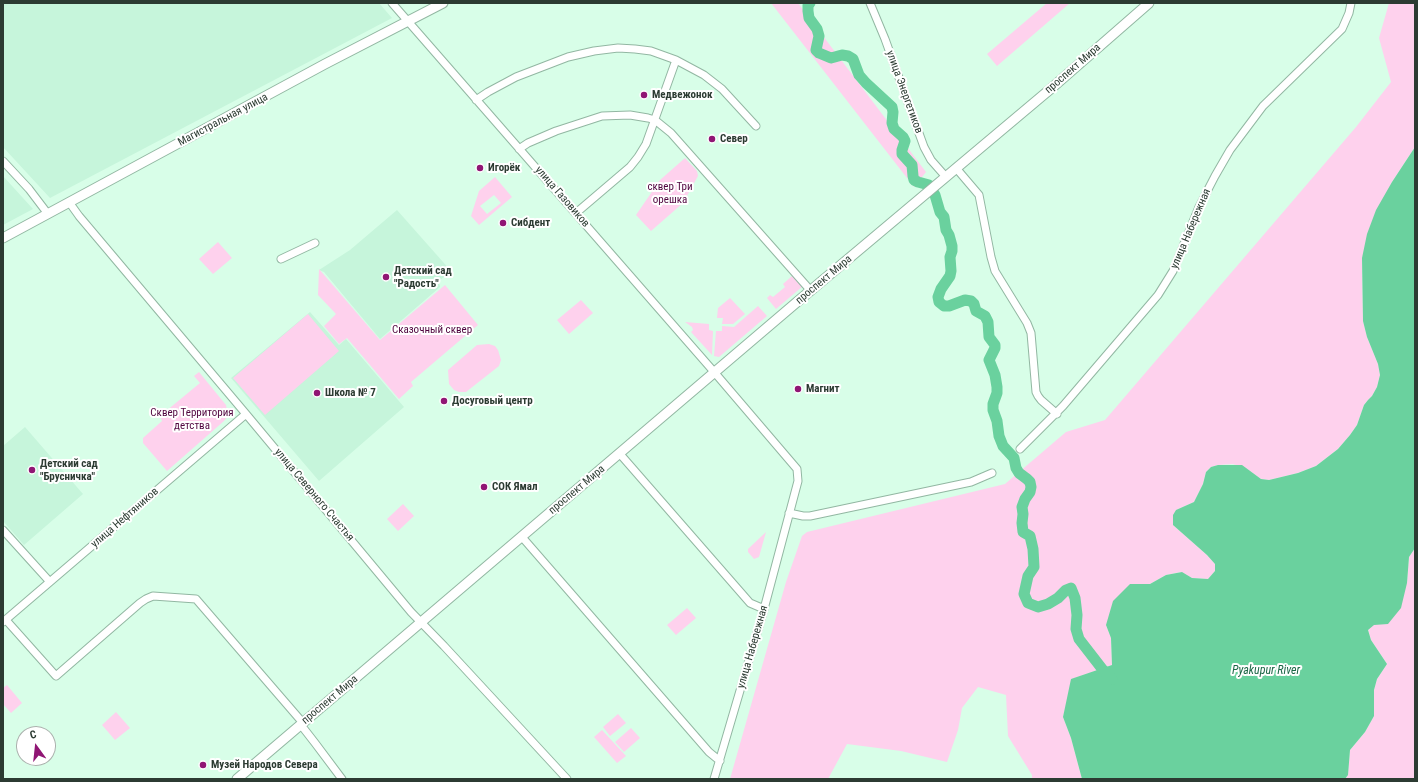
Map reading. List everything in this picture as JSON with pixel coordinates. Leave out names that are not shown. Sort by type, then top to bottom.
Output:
[{"type":"main road","name":"Магистральная улица","points":[[3,238],[325,64],[443,3]]},
{"type":"main road","name":"проспект Мира","points":[[237,779],[1054,86],[1149,3]]},
{"type":"street","name":"улица Газовиков","points":[[392,3],[715,373]]},
{"type":"street","name":"улица Энергетиков","points":[[870,3],[885,39],[924,147],[944,179]]},
{"type":"street","name":"улица Набережная","points":[[1020,449],[1056,414],[1166,283],[1178,261],[1199,207],[1230,150],[1263,106],[1342,29],[1346,22],[1351,3]]},
{"type":"street","points":[[476,100],[499,86],[534,69],[568,57],[594,51],[618,48],[636,49],[676,60],[691,67],[714,83],[756,126]]},
{"type":"street","points":[[576,213],[630,167],[646,144],[676,60]]},
{"type":"street","points":[[519,149],[528,143],[556,131],[602,116],[630,115],[655,120],[671,133],[811,291]]},
{"type":"street","points":[[3,161],[29,189],[48,214]]},
{"type":"street","points":[[956,168],[979,195],[990,257],[995,271],[1027,323],[1031,333],[1038,396],[1056,414]]},
{"type":"street","name":"улица Северного Счастья","points":[[69,202],[79,216],[411,612],[422,622],[567,779]]},
{"type":"street","points":[[280,259],[315,243]]},
{"type":"street","name":"улица Набережная","points":[[714,779],[764,609],[798,482],[797,469],[715,373]]},
{"type":"street","name":"улица Нефтяников","points":[[5,621],[246,414]]},
{"type":"street","points":[[620,454],[750,603],[764,609]]},
{"type":"street","points":[[789,514],[810,516],[971,482],[992,473]]},
{"type":"street","points":[[3,530],[50,582]]},
{"type":"street","points":[[522,537],[708,752],[720,761]]},
{"type":"street","points":[[5,621],[56,676],[146,599],[153,596],[196,599],[302,724],[342,779]]},
{"type":"shaded area","points":[[3,3],[379,3],[392,18],[50,198],[3,147]]},
{"type":"shaded area","points":[[3,176],[33,209],[3,225]]},
{"type":"shaded area","name":"Детский сад \"Радость\"","points":[[397,210],[451,271],[439,281],[440,287],[380,339],[324,272],[319,270],[350,250]]},
{"type":"shaded area","name":"Школа № 7","points":[[310,312],[339,345],[346,339],[404,407],[319,481],[231,378]]},
{"type":"shaded area","name":"Детский сад \"Брусничка\"","points":[[25,427],[83,494],[24,545],[3,521],[3,446]]},
{"type":"green space","points":[[771,3],[798,3],[926,172],[914,187]]},
{"type":"green space","points":[[1047,3],[1070,3],[997,66],[987,54]]},
{"type":"green space","points":[[1389,3],[1415,3],[1415,147],[1392,182],[1362,258],[1363,321],[1367,337],[1378,364],[1380,375],[1377,387],[1372,396],[1364,405],[1357,425],[1350,435],[1338,449],[1316,466],[1298,473],[1269,480],[1261,479],[1247,469],[1233,464],[1211,467],[1206,472],[1203,484],[1194,502],[1176,510],[1173,525],[1207,555],[1215,564],[1215,571],[1208,579],[1192,578],[1181,572],[1166,575],[1150,584],[1130,584],[1106,625],[1111,638],[1112,665],[1072,679],[1063,717],[1071,738],[1082,779],[1032,779],[1032,775],[1008,736],[1006,695],[978,687],[962,708],[958,730],[947,762],[901,751],[847,744],[828,779],[730,779],[786,582],[802,536],[807,532],[1005,484],[1066,432],[1105,420],[1356,127],[1391,82],[1379,38]]},
{"type":"green space","name":"сквер Три орешка","points":[[685,158],[697,171],[698,176],[683,203],[651,231],[636,215],[660,180]]},
{"type":"green space","points":[[495,177],[512,197],[479,225],[471,216],[479,191]],"holes":[[[494,195],[501,203],[487,214],[480,206]]]},
{"type":"green space","points":[[218,242],[232,258],[213,274],[199,259]]},
{"type":"green space","name":"Сказочный сквер","points":[[319,269],[380,340],[445,285],[478,325],[411,382],[413,386],[399,399],[347,338],[339,344],[324,326],[336,314],[318,295]]},
{"type":"green space","points":[[792,276],[803,286],[776,309],[767,298],[770,295],[773,297],[785,287],[783,284]]},
{"type":"green space","points":[[730,298],[745,314],[733,324],[722,324],[723,318],[717,318],[718,308]]},
{"type":"green space","points":[[581,300],[593,313],[569,334],[557,320]]},
{"type":"green space","points":[[758,306],[767,316],[719,357],[714,356],[716,331],[722,331],[722,326],[734,327]]},
{"type":"green space","points":[[308,314],[339,351],[265,415],[233,378]]},
{"type":"green space","points":[[685,322],[709,324],[709,330],[713,331],[712,355],[691,332],[693,330],[692,327]]},
{"type":"green space","points":[[489,344],[495,346],[498,350],[501,360],[499,366],[466,392],[454,390],[449,384],[448,370],[477,345]]},
{"type":"green space","name":"Сквер Территория детства","points":[[199,372],[226,405],[228,416],[167,471],[143,443],[143,438],[162,421],[160,416],[200,383],[194,376]]},
{"type":"green space","points":[[403,504],[414,516],[398,531],[387,519]]},
{"type":"green space","points":[[766,532],[759,557],[754,559],[748,552],[748,549]]},
{"type":"green space","points":[[1415,548],[1415,779],[1345,779],[1348,775],[1350,750],[1365,732],[1374,716],[1374,690],[1377,679],[1387,664],[1371,640],[1368,630],[1407,583],[1409,557]]},
{"type":"green space","points":[[687,608],[696,618],[676,635],[667,625]]},
{"type":"green space","points":[[7,685],[22,703],[11,713],[3,704],[3,688]]},
{"type":"green space","points":[[116,712],[130,728],[115,740],[102,725]]},
{"type":"green space","points":[[618,714],[626,723],[610,736],[603,727]]},
{"type":"green space","points":[[631,728],[640,738],[624,752],[615,742]]},
{"type":"green space","points":[[602,730],[626,756],[617,763],[594,737]]},
{"type":"water","name":"Pyakupur River","points":[[1415,147],[1415,548],[1409,557],[1407,583],[1401,608],[1388,624],[1374,625],[1368,630],[1371,640],[1387,664],[1377,679],[1374,690],[1374,716],[1365,732],[1350,750],[1348,775],[1345,779],[1082,779],[1071,738],[1063,717],[1071,679],[1112,665],[1111,638],[1106,625],[1113,601],[1130,584],[1150,584],[1166,575],[1182,572],[1192,578],[1208,579],[1215,571],[1215,564],[1207,555],[1173,525],[1173,515],[1176,510],[1194,502],[1203,484],[1206,472],[1211,467],[1218,465],[1242,465],[1261,479],[1269,480],[1298,473],[1316,466],[1338,449],[1357,425],[1364,405],[1372,396],[1377,387],[1380,375],[1378,364],[1367,337],[1363,321],[1362,258],[1367,234],[1376,210]]},
{"type":"waterway","points":[[810,3],[808,5],[809,18],[817,29],[819,36],[816,50],[819,53],[831,58],[842,55],[853,59],[859,75],[892,107],[892,123],[894,129],[903,137],[905,141],[902,154],[912,165],[914,180],[929,185],[935,195],[940,212],[944,217],[946,230],[952,246],[950,257],[950,276],[941,289],[938,297],[939,302],[944,306],[949,306],[965,300],[971,301],[974,304],[976,311],[985,316],[988,322],[989,337],[995,345],[989,360],[995,375],[997,387],[993,410],[997,421],[999,436],[1003,446],[1014,458],[1016,468],[1019,473],[1030,482],[1031,487],[1022,507],[1023,532],[1030,536],[1033,549],[1034,567],[1028,576],[1024,594],[1028,603],[1038,607],[1048,604],[1058,598],[1066,590],[1071,588],[1075,598],[1077,615],[1076,629],[1079,639],[1103,670],[1112,679]]},
{"type":"place","name":"Медвежонок","points":[[644,95]]},
{"type":"place","name":"Север","points":[[712,139]]},
{"type":"place","name":"Игорёк","points":[[480,168]]},
{"type":"place","name":"Сибдент","points":[[503,223]]},
{"type":"place","name":"Детский сад \"Радость\"","points":[[386,277]]},
{"type":"place","name":"Магнит","points":[[798,389]]},
{"type":"place","name":"Школа № 7","points":[[317,393]]},
{"type":"place","name":"Досуговый центр","points":[[444,401]]},
{"type":"place","name":"Детский сад \"Брусничка\"","points":[[32,470]]},
{"type":"place","name":"СОК Ямал","points":[[484,487]]},
{"type":"place","name":"Музей Народов Севера","points":[[203,765]]}]
